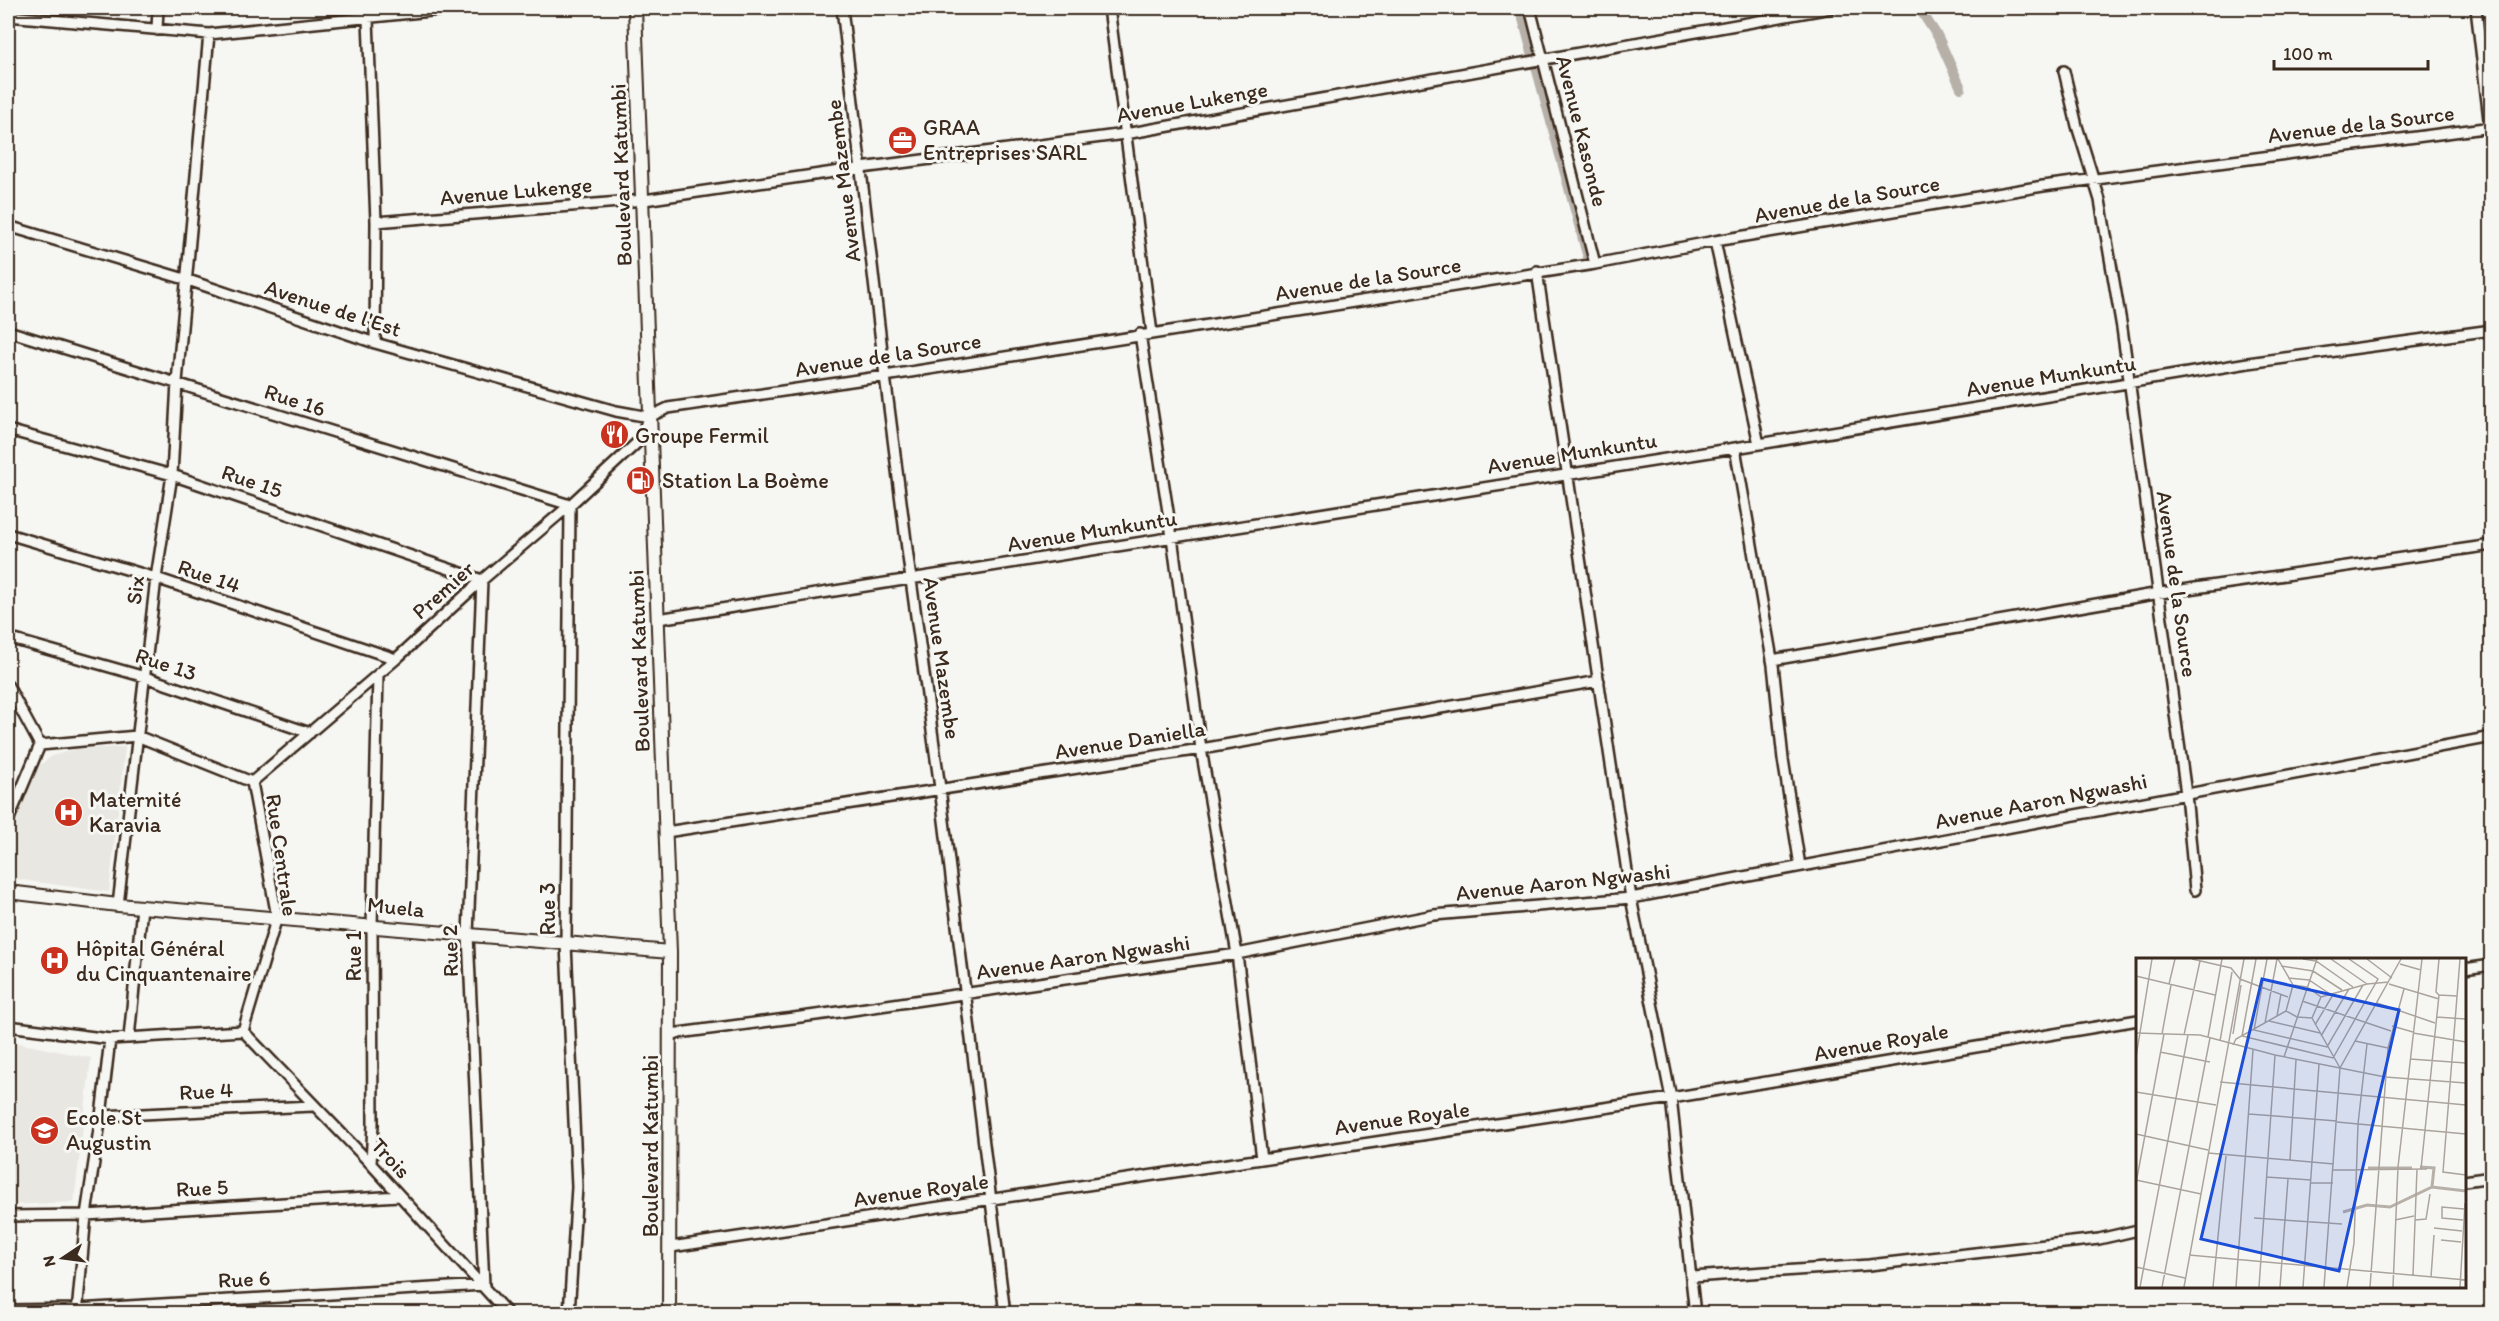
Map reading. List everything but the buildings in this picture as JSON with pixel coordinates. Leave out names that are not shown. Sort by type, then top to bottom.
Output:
[{"type":"street","points":[[157,30],[158,8]]},
{"type":"street","points":[[8,16],[209,34],[460,8]]},
{"type":"street","name":"Boulevard Katumbi","points":[[635,8],[644,200],[649,417],[670,952],[671,1247],[669,1314]]},
{"type":"street","name":"Avenue Mazembe","points":[[842,8],[885,376],[940,788],[1005,1314]]},
{"type":"street","points":[[1109,8],[1152,333]]},
{"type":"street","name":"Avenue Kasonde","points":[[1530,8],[1595,264]]},
{"type":"street","name":"Avenue Lukenge","points":[[376,222],[644,200],[861,168],[1125,134],[1544,61],[1830,8]]},
{"type":"street","points":[[2476,8],[2492,145]]},
{"type":"street","points":[[368,19],[376,222],[375,343]]},
{"type":"street","name":"Six","points":[[118,905],[156,578],[172,474],[177,382],[209,34]]},
{"type":"street","name":"Avenue de la Source","points":[[2064,71],[2077,126],[2100,200],[2130,382],[2186,794],[2195,890]]},
{"type":"street","name":"Avenue de la Source","points":[[649,417],[668,408],[1595,264],[1714,241],[2094,179],[2490,127]]},
{"type":"street","name":"Avenue de l'Est","points":[[8,226],[188,280],[375,343],[616,411],[649,417]]},
{"type":"street","points":[[1714,241],[1760,444]]},
{"type":"street","points":[[1537,272],[1631,898],[1671,1098],[1695,1314]]},
{"type":"street","name":"Avenue Munkuntu","points":[[658,619],[1760,444],[2259,361],[2492,330]]},
{"type":"street","name":"Rue 16","points":[[8,331],[177,382],[366,444],[570,505]]},
{"type":"street","points":[[1140,334],[1172,537],[1201,749],[1237,954],[1262,1158]]},
{"type":"street","name":"Premier","points":[[252,782],[378,675],[482,580],[570,505],[640,440],[649,417]]},
{"type":"street","name":"Rue 15","points":[[8,430],[172,474],[482,580]]},
{"type":"street","points":[[1735,448],[1772,660],[1783,759],[1800,866]]},
{"type":"street","name":"Rue 3","points":[[569,1314],[577,1187],[566,944],[570,505]]},
{"type":"street","name":"Rue 14","points":[[8,534],[156,578],[396,659]]},
{"type":"street","points":[[1772,660],[2158,594],[2492,545]]},
{"type":"street","name":"Rue 2","points":[[482,580],[468,935],[484,1285]]},
{"type":"street","name":"Rue 13","points":[[8,638],[145,676],[310,733]]},
{"type":"street","name":"Rue 1","points":[[371,1164],[374,1124],[372,926],[378,675]]},
{"type":"street","name":"Avenue Daniella","points":[[666,832],[1201,749],[1599,681]]},
{"type":"street","points":[[8,687],[40,746],[8,821]]},
{"type":"street","name":"Rue Centrale","points":[[40,746],[137,736],[252,782],[277,917],[243,1031]]},
{"type":"street","name":"Avenue Aaron Ngwashi","points":[[671,1034],[1237,954],[1434,915],[1631,898],[2492,737]]},
{"type":"street","name":"Muela","points":[[8,892],[118,905],[670,952]]},
{"type":"street","points":[[129,1038],[142,907]]},
{"type":"street","points":[[2466,969],[2492,965]]},
{"type":"street","name":"Avenue Royale","points":[[671,1247],[1671,1098],[1980,1044],[2136,1020]]},
{"type":"street","points":[[8,1026],[110,1039],[243,1031]]},
{"type":"street","name":"Trois","points":[[243,1031],[371,1164],[484,1285],[508,1314]]},
{"type":"street","points":[[77,1311],[86,1215],[110,1039]]},
{"type":"street","name":"Rue 4","points":[[101,1116],[313,1106]]},
{"type":"street","points":[[2466,1181],[2492,1177]]},
{"type":"street","name":"Rue 5","points":[[8,1216],[86,1215],[399,1196]]},
{"type":"street","points":[[1692,1277],[1869,1266],[2099,1239],[2136,1230]]},
{"type":"street","name":"Rue 6","points":[[8,1310],[77,1311],[484,1285]]},
{"type":"shaded area","name":"Maternité Karavia","points":[[125,747],[109,892],[8,878],[8,839],[29,785],[40,765],[52,756],[76,749]]},
{"type":"shaded area","name":"Ecole St Augustin","points":[[8,1041],[91,1058],[74,1202],[8,1205]]},
{"type":"waterway","points":[[1520,8],[1588,258]]},
{"type":"waterway","points":[[1919,8],[1938,37],[1961,88]]},
{"type":"place","name":"GRAA Entreprises SARL","points":[[902,140]]},
{"type":"place","name":"Groupe Fermil","points":[[614,435]]},
{"type":"place","name":"Station La Boème","points":[[641,480]]},
{"type":"place","name":"Maternité Karavia","points":[[68,812]]},
{"type":"place","name":"Hôpital Général du Cinquantenaire","points":[[55,961]]},
{"type":"place","name":"Ecole St Augustin","points":[[45,1130]]}]
